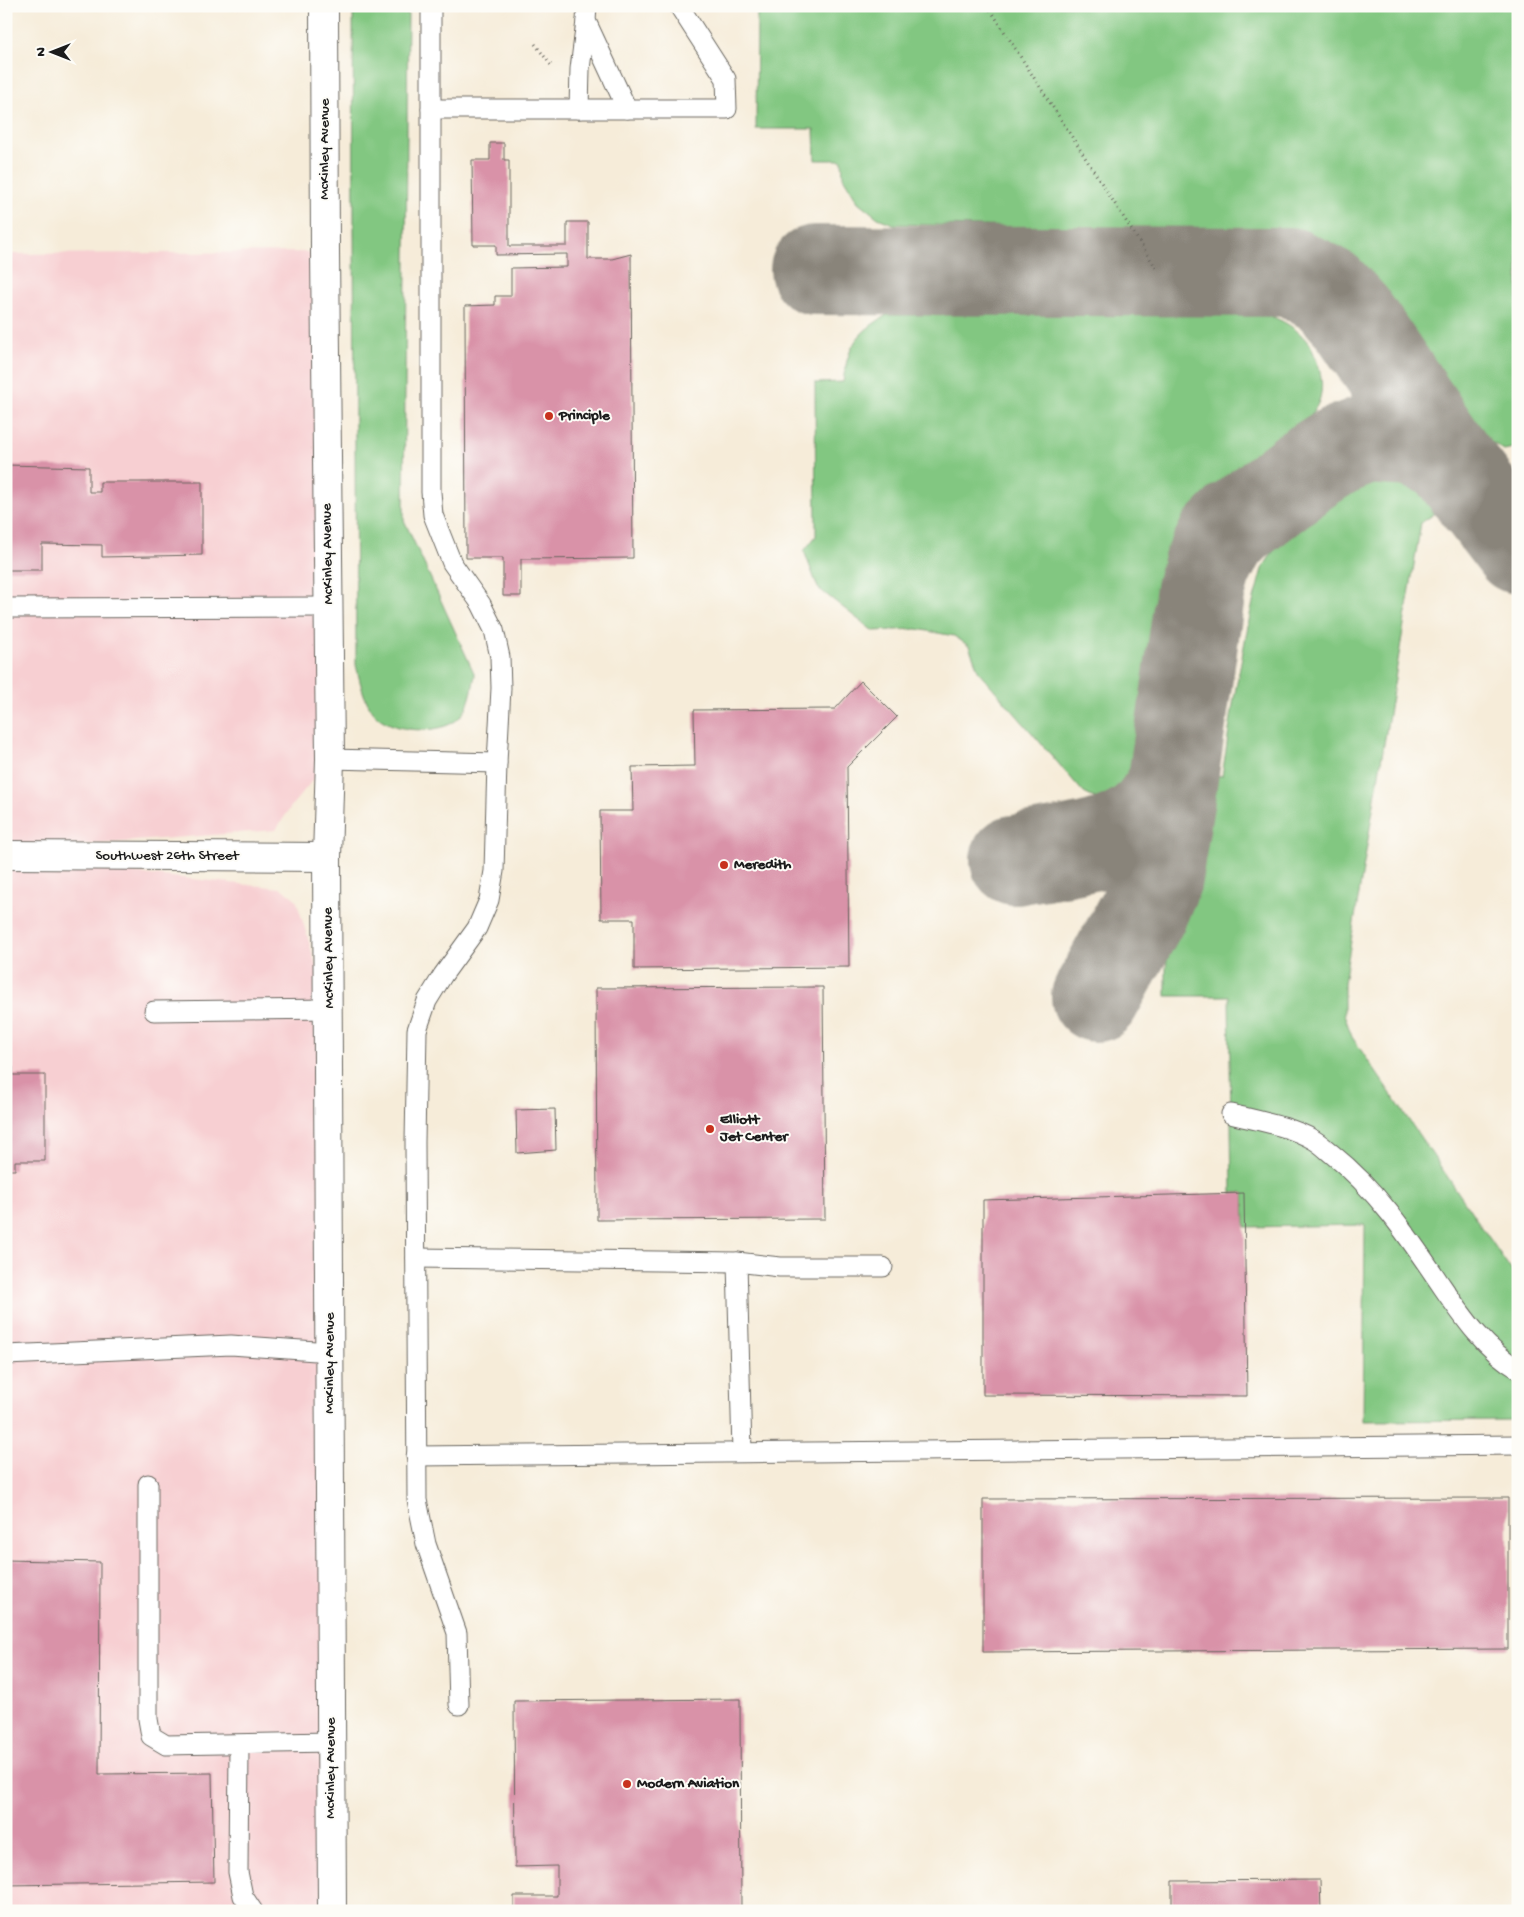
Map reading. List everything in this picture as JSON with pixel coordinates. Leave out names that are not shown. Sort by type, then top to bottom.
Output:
[{"type":"main road","name":"McKinley Avenue","points":[[324,6],[330,759],[328,857],[332,1911]]},
{"type":"main road","name":"Southwest 26th Street","points":[[6,855],[328,857]]},
{"type":"lane","points":[[431,6],[431,492],[433,515],[452,563],[481,604],[494,630],[500,657],[501,688],[494,871],[489,900],[477,928],[427,1001],[417,1030],[415,1142],[417,1500],[426,1544],[457,1633],[458,1705]]},
{"type":"lane","points":[[431,109],[727,109],[726,79],[679,6]]},
{"type":"lane","points":[[579,109],[580,68],[586,14]]},
{"type":"lane","points":[[586,14],[627,109]]},
{"type":"lane","points":[[6,608],[328,607]]},
{"type":"lane","points":[[330,759],[497,763]]},
{"type":"lane","points":[[154,1011],[329,1010]]},
{"type":"lane","points":[[1231,1114],[1280,1127],[1314,1140],[1347,1166],[1375,1194],[1414,1244],[1453,1302],[1485,1343],[1506,1362],[1518,1369]]},
{"type":"lane","points":[[416,1258],[737,1262],[780,1267],[883,1266]]},
{"type":"lane","points":[[737,1262],[742,1452]]},
{"type":"lane","points":[[6,1355],[231,1345],[330,1352]]},
{"type":"lane","points":[[416,1456],[1518,1445]]},
{"type":"lane","points":[[148,1484],[148,1719],[151,1736],[166,1745],[331,1742]]},
{"type":"lane","points":[[239,1745],[238,1872],[243,1896],[253,1911]]},
{"type":"path","points":[[988,6],[1158,271]]},
{"type":"shaded area","points":[[325,252],[330,759],[292,805],[276,830],[6,851],[6,254]]},
{"type":"shaded area","points":[[6,860],[281,888],[296,899],[329,1009],[332,1911],[6,1911]]},
{"type":"green space","points":[[353,6],[408,6],[404,520],[475,675],[472,692],[463,714],[451,724],[428,730],[402,728],[381,719],[373,712],[362,689],[356,665]]},
{"type":"green space","points":[[757,6],[1518,6],[1518,447],[1504,450],[1487,439],[1472,422],[1367,281],[1342,260],[1319,245],[1298,235],[1283,233],[893,224],[878,218],[858,202],[843,177],[842,160],[815,160],[814,129],[756,129]]},
{"type":"green space","points":[[1160,312],[1255,313],[1278,319],[1293,328],[1311,347],[1320,370],[1321,392],[1314,410],[1304,423],[1215,489],[1201,503],[1186,526],[1174,552],[1151,765],[1132,792],[1116,800],[1107,801],[1084,793],[979,672],[969,646],[954,636],[917,629],[873,631],[818,588],[804,551],[816,536],[815,383],[843,382],[847,359],[855,342],[867,328],[887,315]]},
{"type":"green space","points":[[1394,480],[1422,488],[1433,496],[1443,508],[1421,523],[1344,983],[1344,1014],[1352,1037],[1518,1280],[1518,1420],[1363,1421],[1365,1225],[1245,1227],[1244,1193],[1232,1193],[1229,996],[1166,996],[1166,967],[1201,773],[1222,776],[1234,698],[1251,610],[1262,569],[1276,547],[1352,492],[1370,483]]},
{"type":"building","name":"Principle","points":[[490,143],[504,143],[504,160],[509,160],[509,246],[567,246],[567,222],[588,222],[588,259],[612,259],[631,254],[633,558],[521,559],[521,596],[503,596],[503,558],[466,558],[465,306],[495,305],[495,296],[511,296],[511,268],[567,267],[567,254],[496,255],[496,245],[473,245],[472,160],[490,160]]},
{"type":"building","points":[[6,465],[89,467],[89,492],[100,492],[100,482],[202,482],[202,555],[102,557],[102,545],[42,544],[42,570],[6,570]]},
{"type":"building","name":"Meredith","points":[[861,681],[897,717],[847,767],[849,967],[634,969],[634,919],[601,919],[600,811],[633,811],[632,767],[695,766],[694,710],[835,709]]},
{"type":"building","name":"Elliott Jet Center","points":[[823,987],[825,1219],[597,1220],[596,988]]},
{"type":"building","points":[[6,1067],[13,1067],[13,1075],[45,1075],[45,1161],[15,1161],[15,1170],[6,1170]]},
{"type":"building","points":[[555,1109],[556,1150],[517,1153],[516,1110]]},
{"type":"building","points":[[1244,1193],[1247,1396],[983,1395],[983,1200]]},
{"type":"building","points":[[1508,1498],[1508,1649],[983,1652],[983,1499]]},
{"type":"building","points":[[6,1560],[100,1562],[99,1774],[212,1773],[214,1882],[6,1885]]},
{"type":"building","name":"Modern Aviation","points":[[740,1699],[741,1911],[514,1911],[514,1896],[557,1896],[557,1866],[515,1867],[514,1701]]},
{"type":"building","points":[[1320,1880],[1321,1911],[1172,1911],[1172,1881]]},
{"type":"taxiway","points":[[815,270],[1289,272],[1329,292],[1351,316],[1445,454],[1518,549]]},
{"type":"taxiway","points":[[1096,997],[1143,911],[1157,878],[1201,589],[1207,568],[1221,540],[1240,521],[1305,471],[1335,452],[1368,439],[1409,442],[1445,454]]},
{"type":"taxiway","points":[[1015,860],[1100,844],[1131,831],[1144,822],[1156,809],[1172,785]]},
{"type":"place","name":"Principle","points":[[549,416]]},
{"type":"place","name":"Meredith","points":[[724,865]]},
{"type":"place","name":"Elliott Jet Center","points":[[710,1129]]},
{"type":"place","name":"Modern Aviation","points":[[627,1784]]}]
